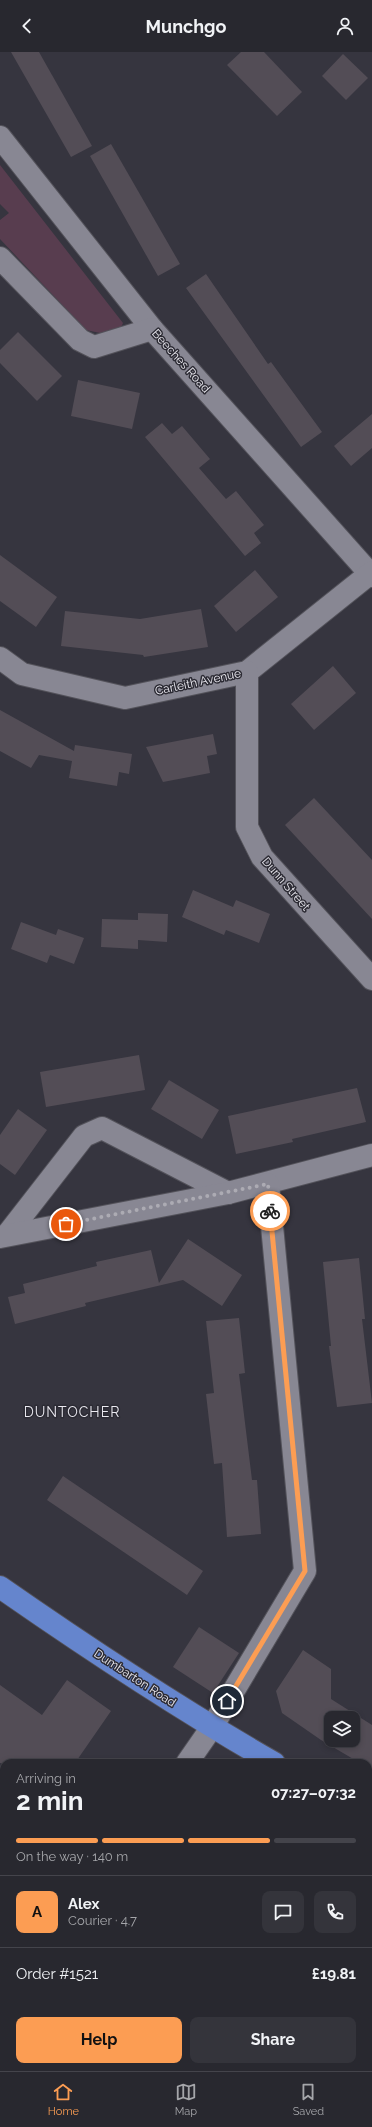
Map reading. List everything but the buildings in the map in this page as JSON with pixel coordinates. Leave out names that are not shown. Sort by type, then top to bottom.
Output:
[{"type":"main road","name":"Dumbarton Road","points":[[0,1586],[68,1634],[212,1727],[267,1759]]},
{"type":"street","name":"Beeches Road","points":[[0,137],[152,329],[371,574]]},
{"type":"street","points":[[0,258],[80,340],[94,347],[152,329]]},
{"type":"street","name":"Carleith Avenue","points":[[0,658],[22,674],[125,698],[247,672],[371,574]]},
{"type":"street","name":"Dunn Street","points":[[247,672],[247,827],[262,856],[372,979]]},
{"type":"street","points":[[3,1236],[84,1136],[102,1128],[228,1193]]},
{"type":"street","points":[[3,1236],[228,1193],[268,1184],[372,1155]]},
{"type":"street","points":[[190,1759],[212,1727],[305,1571],[268,1184]]},
{"type":"shaded area","points":[[0,165],[123,323],[120,330],[100,333],[86,330],[0,239],[0,220],[9,213],[0,204]]},
{"type":"way so far","points":[[66,1224],[268,1184],[270,1211]]},
{"type":"district","name":"DUNTOCHER","points":[[72,1412]]},
{"type":"route","points":[[227,1701],[305,1571],[270,1211]]}]
